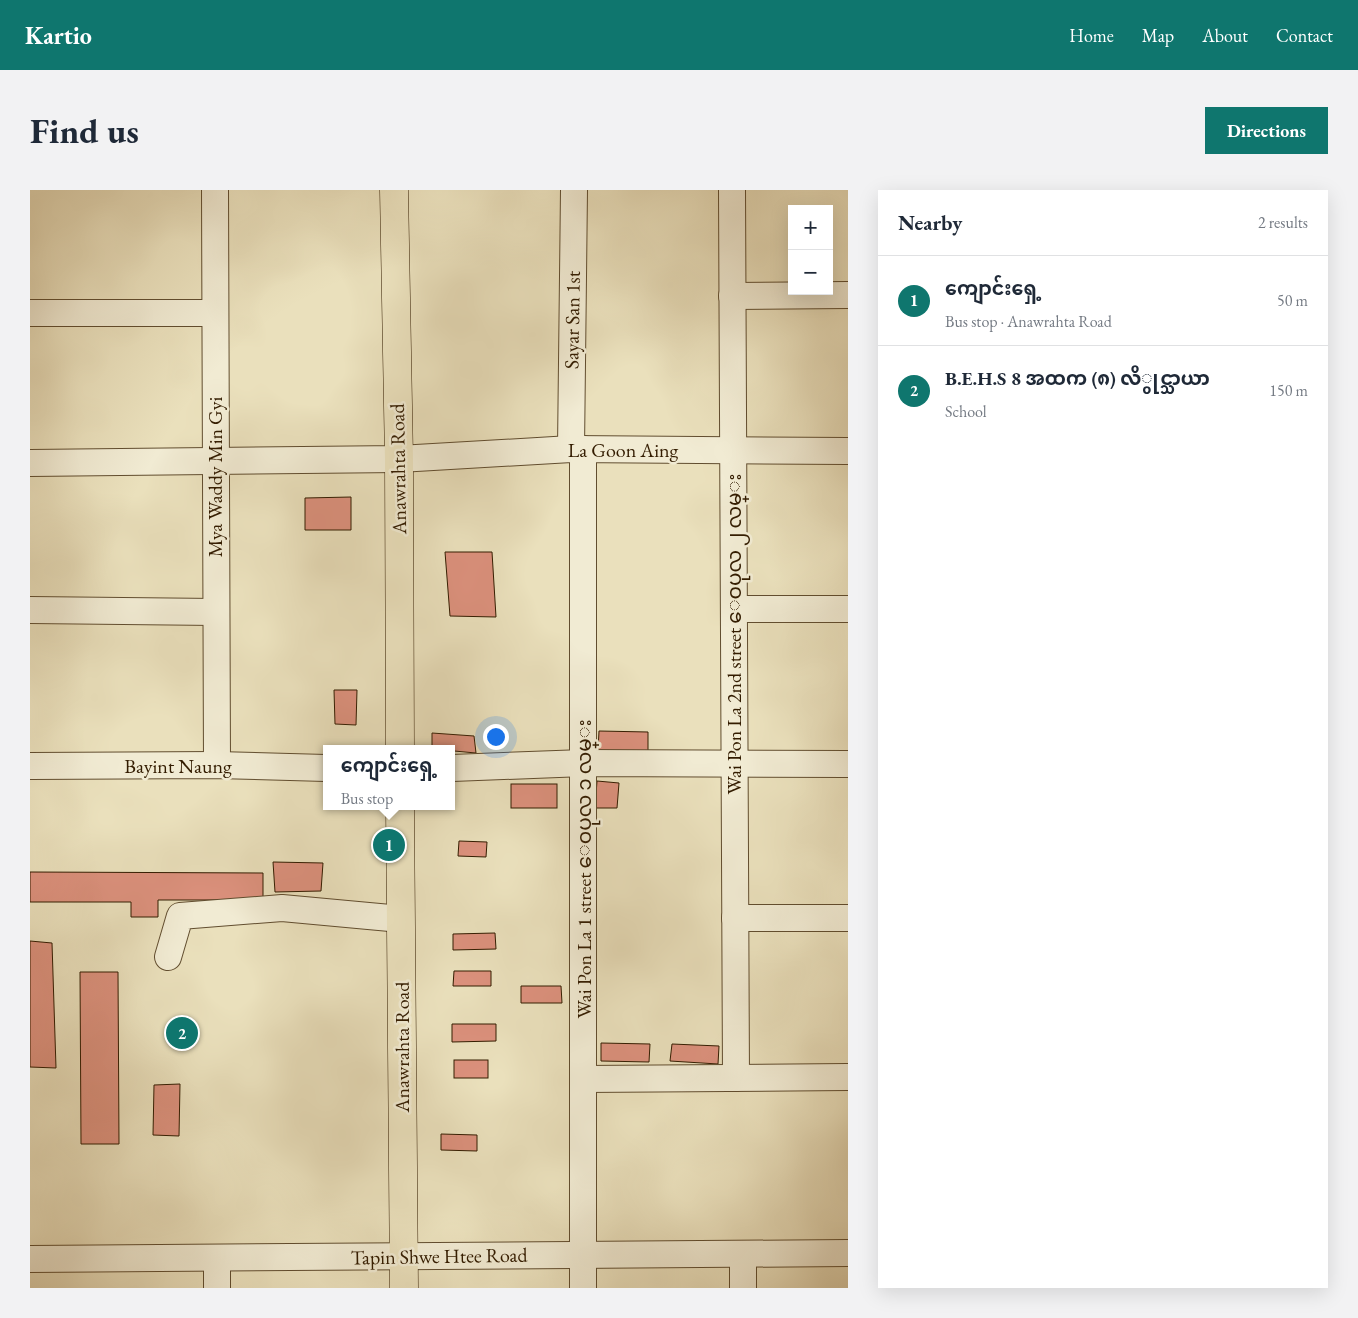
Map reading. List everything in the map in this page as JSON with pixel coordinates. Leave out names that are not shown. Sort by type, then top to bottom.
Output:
[{"type":"main road","name":"Anawrahta Road","points":[[394,190],[399,459],[400,745]]},
{"type":"main road","name":"Anawrahta Road","points":[[400,810],[404,1288]]},
{"type":"street","name":"Mya Waddy Min Gyi","points":[[214,190],[216,765]]},
{"type":"street","name":"Sayar San 1st","points":[[574,190],[577,449]]},
{"type":"street","name":"Wai Pon La 2nd street ေဝပုလ ၂ လမ္း","points":[[732,190],[736,1078]]},
{"type":"street","points":[[732,296],[848,295]]},
{"type":"street","points":[[30,313],[214,312]]},
{"type":"street","name":"La Goon Aing","points":[[30,463],[399,459],[577,449],[848,451]]},
{"type":"street","name":"Wai Pon La 1 street ေဝပုလ ၁ လမ္း","points":[[577,449],[584,763],[583,1288]]},
{"type":"street","points":[[734,609],[848,609]]},
{"type":"street","points":[[30,610],[216,612]]},
{"type":"street","points":[[455,768],[584,763],[848,764]]},
{"type":"street","name":"Bayint Naung","points":[[30,766],[216,765],[323,768]]},
{"type":"street","points":[[168,957],[180,916],[282,908],[401,919]]},
{"type":"street","points":[[735,918],[848,918]]},
{"type":"street","points":[[584,1080],[848,1077]]},
{"type":"street","name":"Tapin Shwe Htee Road","points":[[30,1259],[848,1253]]},
{"type":"street","points":[[742,1288],[743,1254]]},
{"type":"street","points":[[217,1258],[217,1288]]},
{"type":"building","points":[[351,497],[351,530],[305,530],[305,498]]},
{"type":"building","points":[[445,552],[492,552],[496,617],[450,616]]},
{"type":"building","points":[[334,690],[357,690],[356,725],[335,724]]},
{"type":"building","points":[[599,731],[648,732],[648,753],[598,751]]},
{"type":"building","points":[[432,733],[474,736],[476,753],[455,751],[455,745],[432,745]]},
{"type":"building","points":[[597,781],[619,783],[617,808],[595,808]]},
{"type":"building","points":[[511,784],[557,784],[557,808],[511,808]]},
{"type":"building","points":[[459,841],[487,842],[486,857],[458,856]]},
{"type":"building","points":[[273,862],[323,863],[321,891],[275,892]]},
{"type":"building","points":[[30,872],[263,873],[263,900],[158,900],[158,917],[131,917],[131,902],[30,902]]},
{"type":"building","points":[[495,933],[496,949],[453,950],[453,934]]},
{"type":"building","points":[[30,941],[52,943],[56,1068],[30,1067]]},
{"type":"building","points":[[454,971],[491,971],[491,986],[453,986]]},
{"type":"building","points":[[80,972],[118,972],[119,1144],[81,1144]]},
{"type":"building","points":[[521,986],[561,986],[562,1003],[521,1003]]},
{"type":"building","points":[[452,1024],[496,1024],[496,1041],[452,1042]]},
{"type":"building","points":[[601,1043],[650,1044],[649,1062],[601,1061]]},
{"type":"building","points":[[672,1044],[719,1046],[718,1064],[670,1061]]},
{"type":"building","points":[[454,1060],[488,1060],[488,1078],[454,1078]]},
{"type":"building","points":[[180,1084],[179,1136],[153,1135],[154,1085]]},
{"type":"building","points":[[441,1134],[477,1135],[477,1151],[441,1150]]},
{"type":"place","name":"ကျောင်းရှေ့","points":[[389,845]]},
{"type":"place","name":"B.E.H.S 8 အထက (၈) လိွုင္သာယာ","points":[[182,1033]]}]
